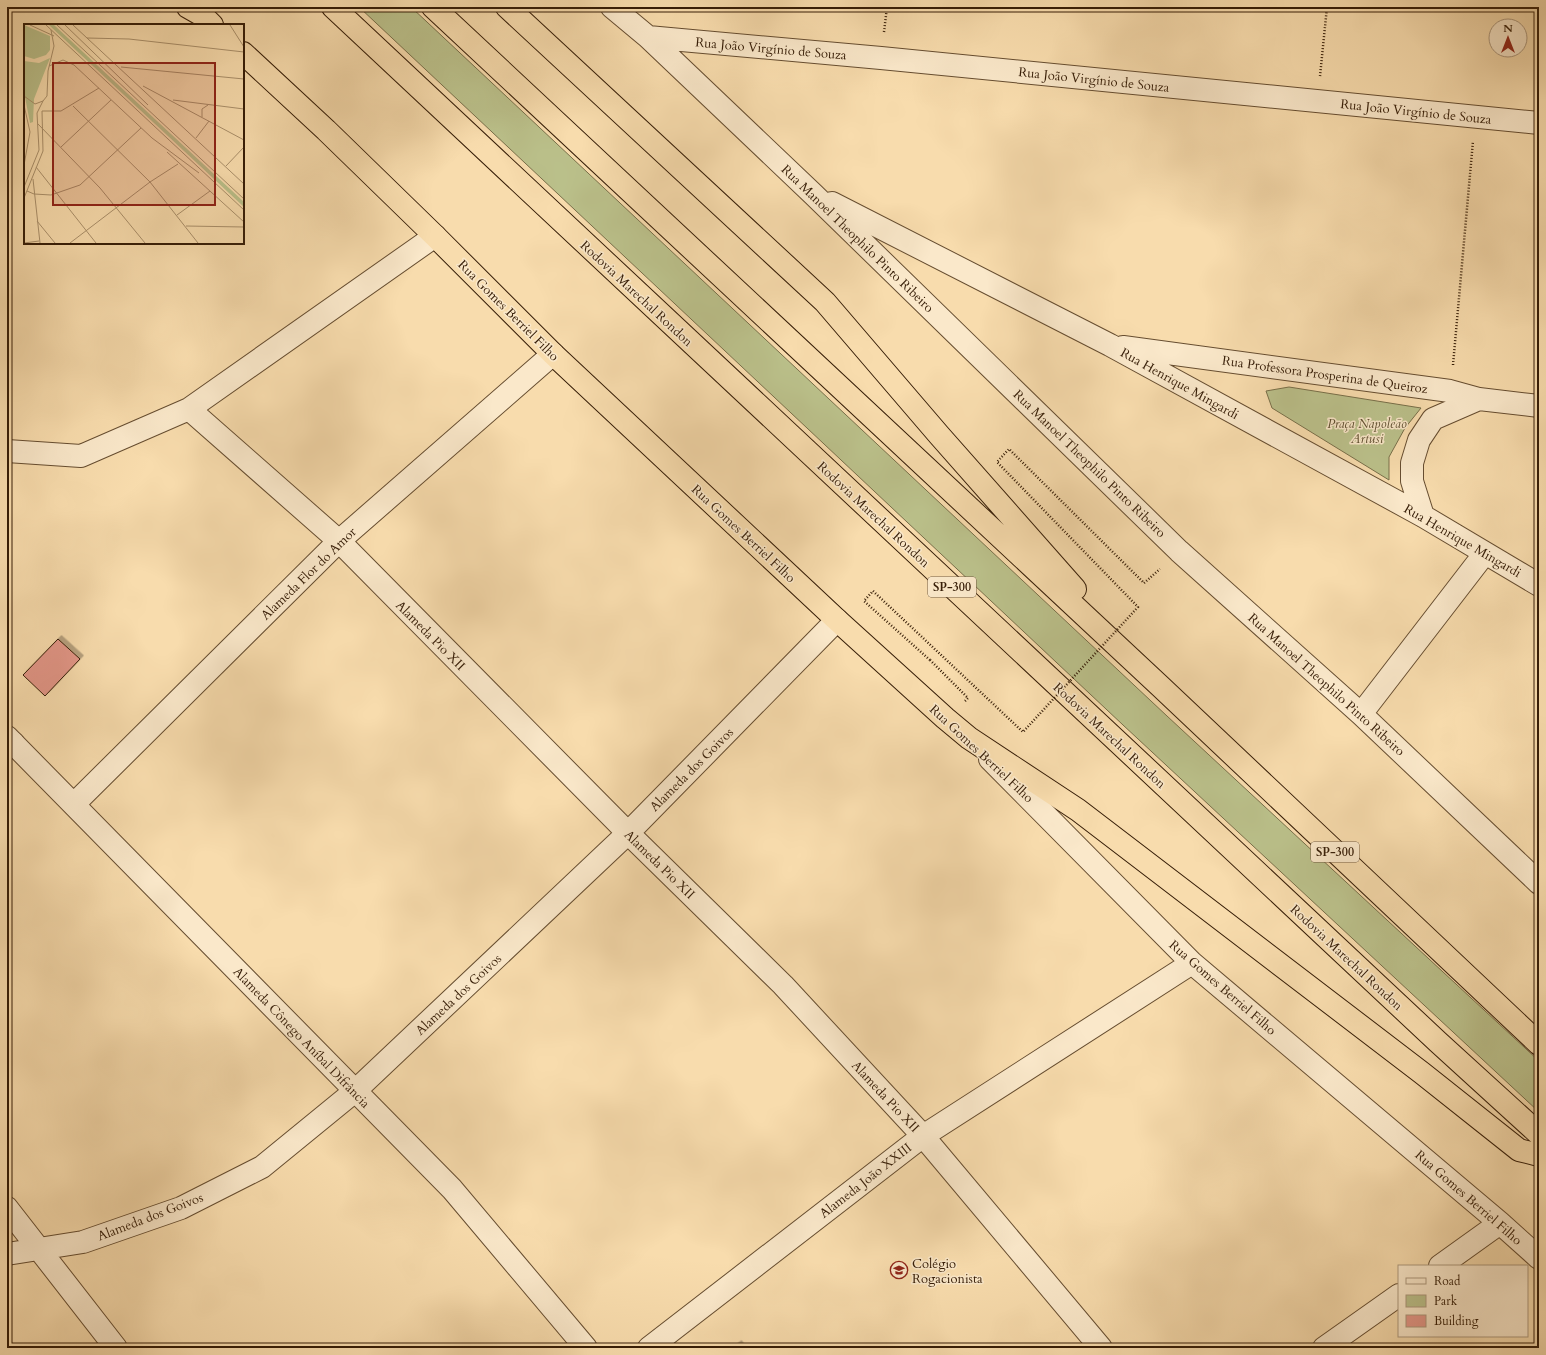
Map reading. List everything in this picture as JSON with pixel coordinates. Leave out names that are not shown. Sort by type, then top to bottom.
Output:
[{"type":"highway","points":[[188,7],[202,15],[211,24]]},
{"type":"highway","name":"Rodovia Marechal Rondon","points":[[333,7],[1042,672],[1438,1042],[1539,1134]]},
{"type":"highway","name":"SP-300","points":[[433,7],[1160,686],[1539,1044]]},
{"type":"highway","points":[[507,7],[825,302],[944,441],[1160,686]]},
{"type":"highway","name":"Rua Gomes Berriel Filho","points":[[244,54],[435,236],[553,354],[838,620],[945,718],[969,738]]},
{"type":"highway","points":[[969,738],[1078,810],[1422,1073],[1519,1150],[1539,1155]]},
{"type":"street","points":[[612,7],[648,37]]},
{"type":"street","name":"Rua João Virgínio de Souza","points":[[648,37],[881,58],[1539,123]]},
{"type":"street","name":"Rua Manoel Theophilo Pinto Ribeiro","points":[[648,37],[813,194],[1179,551],[1361,714],[1539,883]]},
{"type":"street","name":"Rua Henrique Mingardi","points":[[813,194],[1110,345],[1423,516],[1539,585]]},
{"type":"street","points":[[7,451],[81,456],[189,409],[435,236]]},
{"type":"street","name":"Rua Professora Prosperina de Queiroz","points":[[1110,345],[1450,391],[1480,399],[1539,406]]},
{"type":"street","name":"Alameda Flor do Amor","points":[[74,804],[339,541],[553,354]]},
{"type":"street","points":[[1423,516],[1412,481],[1412,463],[1419,440],[1433,419],[1480,399]]},
{"type":"street","name":"Alameda Pio XII","points":[[189,409],[339,541],[628,833],[783,984],[923,1136],[1101,1348]]},
{"type":"street","points":[[1361,714],[1485,553]]},
{"type":"street","name":"Alameda dos Goivos","points":[[7,1254],[83,1242],[181,1208],[262,1167],[355,1091],[628,833],[838,620]]},
{"type":"street","name":"Rua Gomes Berriel Filho","points":[[969,738],[1027,794],[1192,963],[1500,1223],[1539,1258]]},
{"type":"street","name":"Alameda Cônego Aníbal Difrância","points":[[9,741],[74,804],[452,1189],[586,1348]]},
{"type":"street","name":"Alameda João XXIII","points":[[649,1348],[923,1136],[1192,963]]},
{"type":"street","points":[[7,1208],[116,1348]]},
{"type":"street","points":[[1441,1265],[1500,1223]]},
{"type":"street","points":[[1324,1348],[1398,1296]]},
{"type":"path","points":[[1317,101],[1327,7]]},
{"type":"path","points":[[1450,391],[1475,117]]},
{"type":"path","points":[[930,660],[864,601],[873,591],[1022,732],[1138,607],[997,462],[1009,449],[1144,583]]},
{"type":"green space","points":[[359,7],[411,7],[1167,716],[1539,1061],[1539,1112],[1123,725]]},
{"type":"green space","name":"Praça Napoleão Artusi","points":[[1289,387],[1421,408],[1405,428],[1389,457],[1389,480],[1272,408],[1266,391]]},
{"type":"building","points":[[58,639],[80,659],[45,696],[23,675]]},
{"type":"building","points":[[738,1344],[741,1348],[733,1348]]},
{"type":"place","name":"Colégio Rogacionista","points":[[899,1270]]}]
